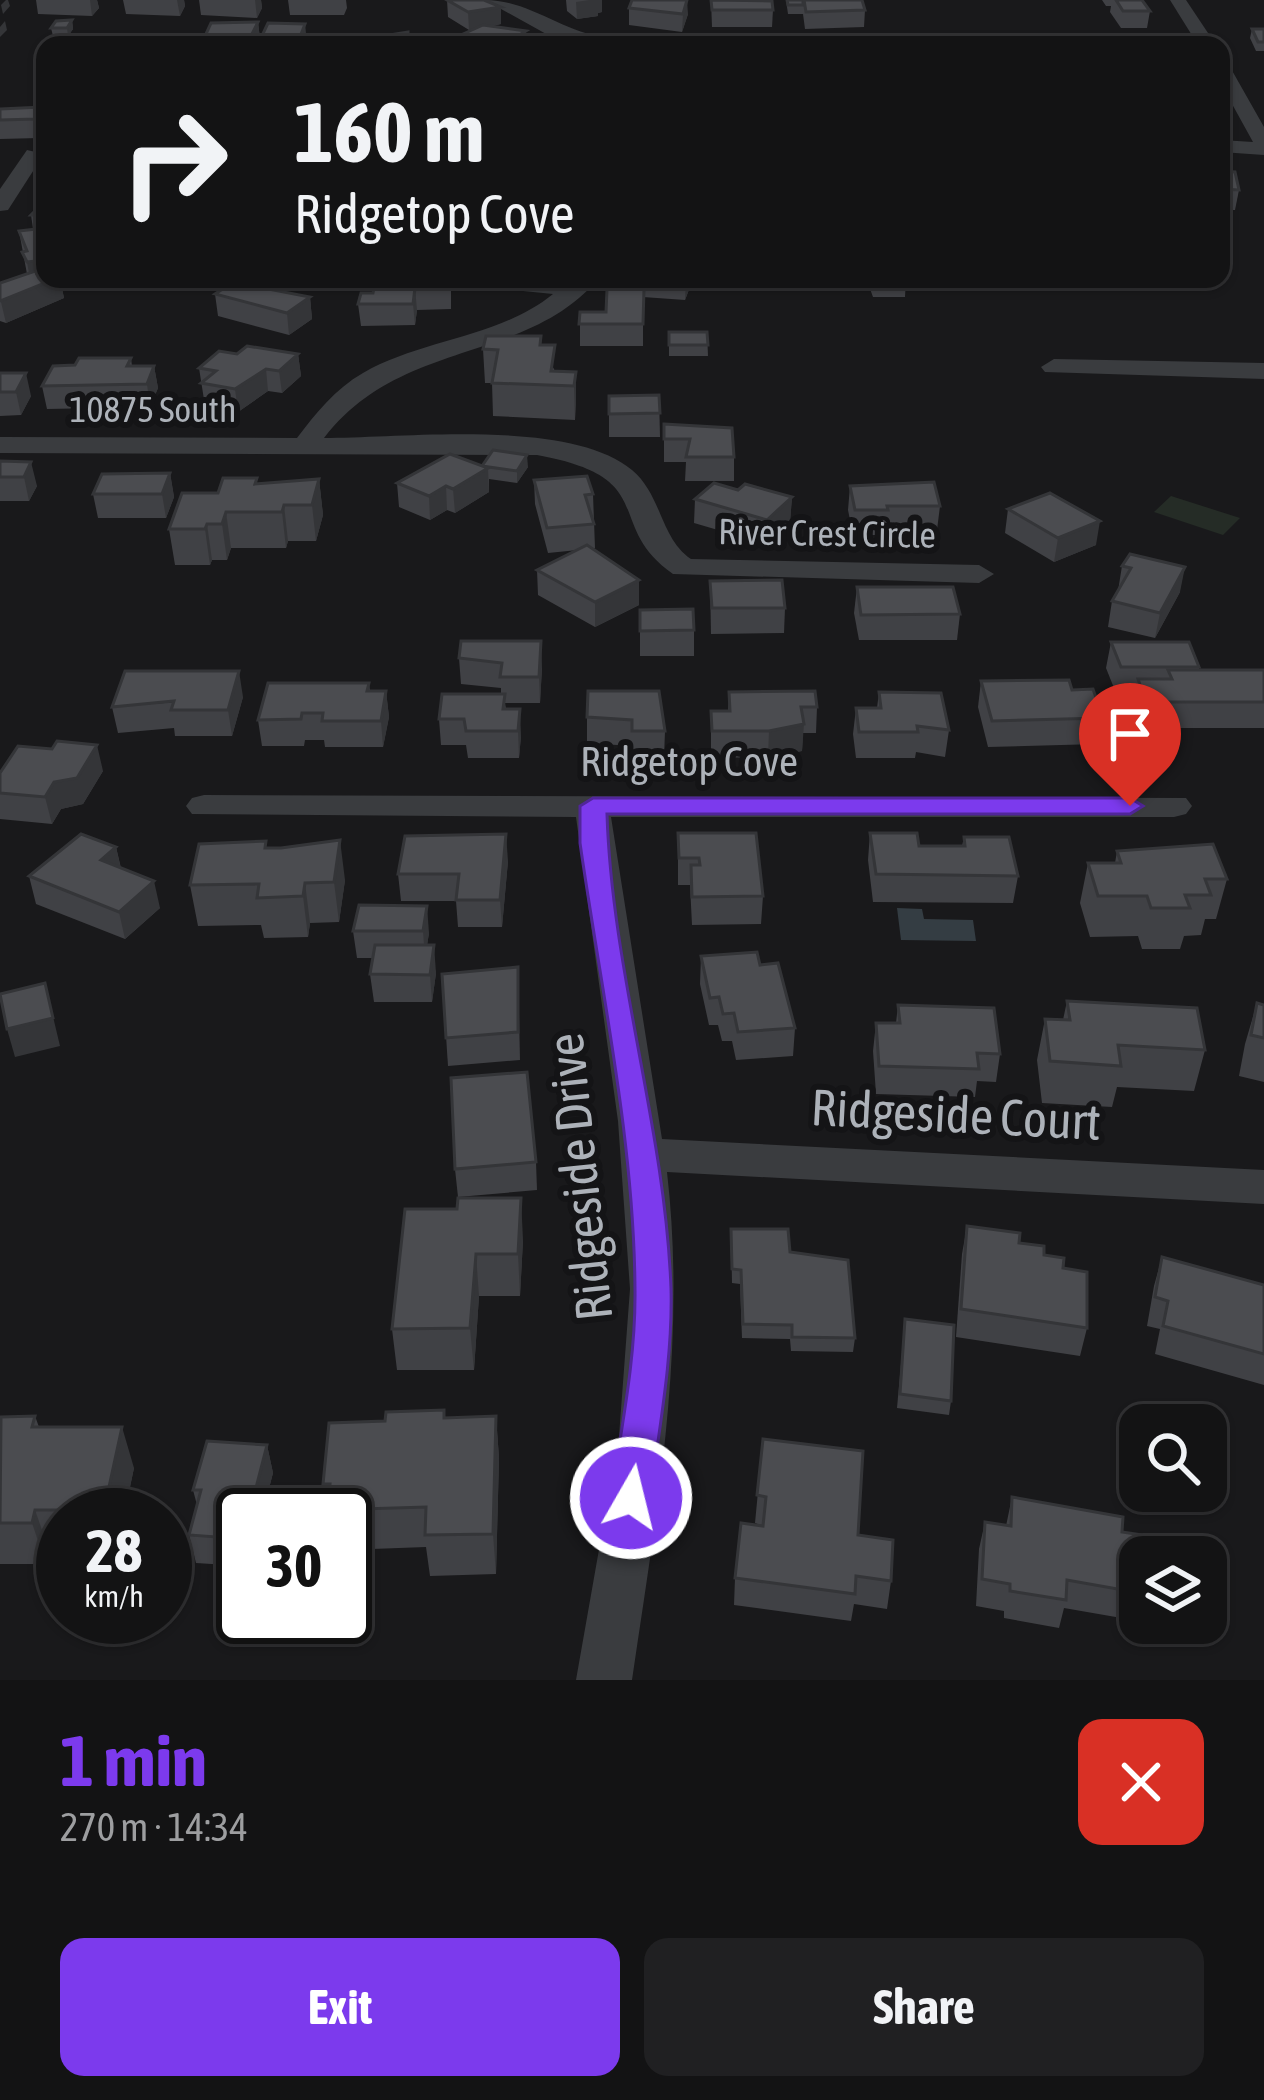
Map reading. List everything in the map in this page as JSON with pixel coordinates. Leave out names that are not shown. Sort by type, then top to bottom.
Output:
[{"type":"street","points":[[493,0],[520,8],[568,36]]},
{"type":"street","points":[[1178,0],[1201,36]]},
{"type":"street","points":[[1230,84],[1264,146],[1230,146]]},
{"type":"street","points":[[0,158],[36,153]]},
{"type":"street","points":[[0,206],[36,157]]},
{"type":"street","points":[[305,445],[324,415],[360,382],[406,358],[516,325],[575,288]]},
{"type":"street","points":[[1054,368],[1264,370]]},
{"type":"street","name":"10875 South","points":[[0,445],[305,445]]},
{"type":"street","name":"River Crest Circle","points":[[305,445],[505,445],[568,452],[635,485],[646,500],[658,550],[684,568],[979,574]]},
{"type":"street","name":"Ridgetop Cove","points":[[204,806],[1174,806]]},
{"type":"street","name":"Ridgeside Drive","points":[[593,806],[594,843],[641,1154],[653,1286],[652,1345],[604,1680]]},
{"type":"street","name":"Ridgeside Court","points":[[641,1154],[1264,1187]]},
{"type":"shaded area","points":[[1171,496],[1240,518],[1223,535],[1154,512]]},
{"type":"shaded area","points":[[897,908],[922,909],[924,919],[973,920],[976,941],[901,940]]},
{"type":"building","points":[[447,0],[484,0],[501,7],[468,12]]},
{"type":"building","points":[[632,0],[687,0],[683,14],[629,8]]},
{"type":"building","points":[[711,0],[772,1],[773,10],[712,10]]},
{"type":"building","points":[[804,0],[862,0],[865,10],[806,12]]},
{"type":"building","points":[[1116,0],[1142,0],[1150,11],[1123,11]]},
{"type":"building","points":[[72,20],[67,28],[51,28],[56,21]]},
{"type":"building","points":[[258,22],[251,36],[205,36],[211,23]]},
{"type":"building","points":[[268,23],[305,24],[300,36],[262,36]]},
{"type":"building","points":[[483,25],[526,31],[521,36],[463,34]]},
{"type":"building","points":[[1252,29],[1264,29],[1264,42],[1258,42]]},
{"type":"building","points":[[36,107],[36,119],[0,120],[0,109]]},
{"type":"building","points":[[1230,172],[1235,172],[1239,190],[1230,190]]},
{"type":"building","points":[[36,229],[36,261],[27,262],[19,231]]},
{"type":"building","points":[[36,271],[36,287],[0,301],[0,283]]},
{"type":"building","points":[[224,288],[269,288],[310,297],[287,313],[215,294]]},
{"type":"building","points":[[374,288],[415,288],[413,304],[358,304],[361,293],[373,293]]},
{"type":"building","points":[[607,289],[644,289],[643,324],[579,324],[580,312],[606,312]]},
{"type":"building","points":[[669,332],[707,332],[708,345],[669,345]]},
{"type":"building","points":[[486,336],[541,336],[540,345],[555,345],[551,371],[576,372],[574,386],[492,383],[498,350],[483,349]]},
{"type":"building","points":[[247,346],[298,354],[279,371],[266,369],[235,389],[201,383],[216,371],[199,368],[219,351],[237,354]]},
{"type":"building","points":[[79,358],[131,358],[127,366],[154,366],[147,384],[42,386],[53,366],[75,365]]},
{"type":"building","points":[[0,373],[26,373],[16,392],[0,392]]},
{"type":"building","points":[[659,395],[660,413],[609,414],[609,396]]},
{"type":"building","points":[[664,424],[732,428],[734,457],[686,457],[690,439],[664,439]]},
{"type":"building","points":[[493,450],[527,455],[517,471],[482,466]]},
{"type":"building","points":[[450,454],[488,468],[453,489],[446,486],[429,496],[397,483]]},
{"type":"building","points":[[0,461],[31,462],[24,477],[0,477]]},
{"type":"building","points":[[170,473],[162,494],[93,494],[102,474]]},
{"type":"building","points":[[587,476],[593,494],[585,495],[594,524],[547,528],[534,480]]},
{"type":"building","points":[[223,478],[257,478],[255,484],[319,479],[312,505],[284,505],[282,512],[226,512],[222,524],[169,529],[182,493],[218,493]]},
{"type":"building","points":[[934,482],[940,506],[887,506],[888,510],[855,510],[850,486]]},
{"type":"building","points":[[714,483],[738,490],[745,484],[792,497],[767,520],[695,499]]},
{"type":"building","points":[[1050,493],[1100,521],[1058,538],[1008,509]]},
{"type":"building","points":[[587,545],[639,580],[595,602],[537,570]]},
{"type":"building","points":[[1130,554],[1185,567],[1160,613],[1112,601],[1131,568],[1122,566]]},
{"type":"building","points":[[782,580],[785,608],[712,608],[710,581]]},
{"type":"building","points":[[857,587],[953,587],[960,614],[861,615]]},
{"type":"building","points":[[693,609],[694,630],[640,631],[640,610]]},
{"type":"building","points":[[461,641],[541,641],[539,677],[500,677],[502,663],[459,658]]},
{"type":"building","points":[[1111,642],[1189,642],[1199,667],[1121,667]]},
{"type":"building","points":[[1168,670],[1264,670],[1264,702],[1146,702],[1138,679],[1172,679]]},
{"type":"building","points":[[125,671],[239,671],[228,710],[171,710],[174,701],[112,707]]},
{"type":"building","points":[[1069,680],[1072,690],[1093,689],[1103,718],[992,721],[981,681]]},
{"type":"building","points":[[268,683],[369,683],[367,691],[386,691],[381,721],[322,721],[323,713],[302,713],[301,719],[258,720]]},
{"type":"building","points":[[588,691],[659,691],[665,731],[632,731],[632,720],[587,717]]},
{"type":"building","points":[[815,691],[817,707],[801,707],[804,724],[769,731],[712,731],[711,711],[730,711],[729,692]]},
{"type":"building","points":[[879,692],[941,693],[949,730],[917,726],[918,732],[859,732],[856,708],[881,708]]},
{"type":"building","points":[[442,694],[505,694],[503,709],[520,709],[518,731],[466,731],[464,719],[439,719]]},
{"type":"building","points":[[57,741],[97,745],[77,778],[54,782],[45,797],[0,793],[0,773],[18,746],[52,749]]},
{"type":"building","points":[[678,833],[756,833],[763,896],[692,897],[691,865],[700,865],[699,858],[679,858]]},
{"type":"building","points":[[870,833],[917,833],[919,846],[965,846],[964,837],[1009,837],[1018,876],[876,874]]},
{"type":"building","points":[[81,834],[116,847],[101,860],[154,881],[119,912],[29,876]]},
{"type":"building","points":[[506,834],[500,900],[456,900],[459,874],[398,874],[405,836]]},
{"type":"building","points":[[340,840],[334,882],[305,883],[303,896],[257,898],[259,884],[190,885],[199,844],[266,841],[265,848],[281,848]]},
{"type":"building","points":[[1213,844],[1227,879],[1205,879],[1211,895],[1185,895],[1190,908],[1151,908],[1147,896],[1098,896],[1088,863],[1121,863],[1117,851]]},
{"type":"building","points":[[359,905],[427,906],[423,931],[353,931]]},
{"type":"building","points":[[375,945],[434,945],[430,975],[370,974]]},
{"type":"building","points":[[757,952],[760,965],[778,963],[795,1028],[738,1032],[734,1013],[723,1014],[719,997],[710,998],[701,956]]},
{"type":"building","points":[[518,967],[518,1032],[446,1038],[442,974]]},
{"type":"building","points":[[45,983],[53,1018],[7,1029],[0,994]]},
{"type":"building","points":[[1067,1001],[1197,1008],[1205,1050],[1118,1045],[1121,1066],[1050,1061],[1045,1019],[1070,1020]]},
{"type":"building","points":[[1257,1003],[1264,1005],[1264,1038],[1251,1035]]},
{"type":"building","points":[[898,1005],[994,1008],[1000,1054],[977,1053],[979,1069],[879,1066],[876,1023],[900,1023]]},
{"type":"building","points":[[527,1072],[536,1162],[455,1169],[451,1078]]},
{"type":"building","points":[[458,1198],[521,1198],[518,1254],[476,1254],[470,1328],[392,1329],[405,1209],[457,1209]]},
{"type":"building","points":[[967,1226],[1020,1233],[1019,1243],[1044,1246],[1044,1255],[1064,1258],[1063,1268],[1087,1272],[1087,1328],[961,1309]]},
{"type":"building","points":[[731,1229],[788,1229],[790,1252],[848,1260],[855,1338],[792,1337],[792,1325],[743,1324],[741,1270],[732,1269]]},
{"type":"building","points":[[1162,1257],[1264,1285],[1264,1354],[1163,1326],[1168,1301],[1155,1297]]},
{"type":"building","points":[[905,1319],[954,1325],[951,1401],[900,1394]]},
{"type":"building","points":[[444,1410],[444,1418],[496,1416],[493,1534],[425,1535],[426,1507],[372,1509],[372,1488],[323,1484],[329,1423],[385,1421],[386,1412]]},
{"type":"building","points":[[35,1416],[32,1427],[122,1427],[109,1488],[36,1488],[32,1523],[0,1523],[1,1417]]},
{"type":"building","points":[[763,1439],[863,1451],[858,1535],[893,1540],[891,1581],[856,1576],[855,1594],[735,1578],[741,1523],[763,1526],[766,1497],[757,1495]]},
{"type":"building","points":[[207,1441],[267,1445],[256,1488],[216,1488],[216,1537],[192,1535],[201,1490],[193,1490]]},
{"type":"building","points":[[1012,1497],[1123,1517],[1122,1532],[1149,1536],[1119,1536],[1119,1589],[1067,1580],[1066,1600],[1010,1591],[1010,1584],[982,1579],[985,1522],[1011,1526]]},
{"type":"route","points":[[631,1498],[652,1345],[653,1286],[641,1154],[594,843],[593,806],[1130,806]]}]
